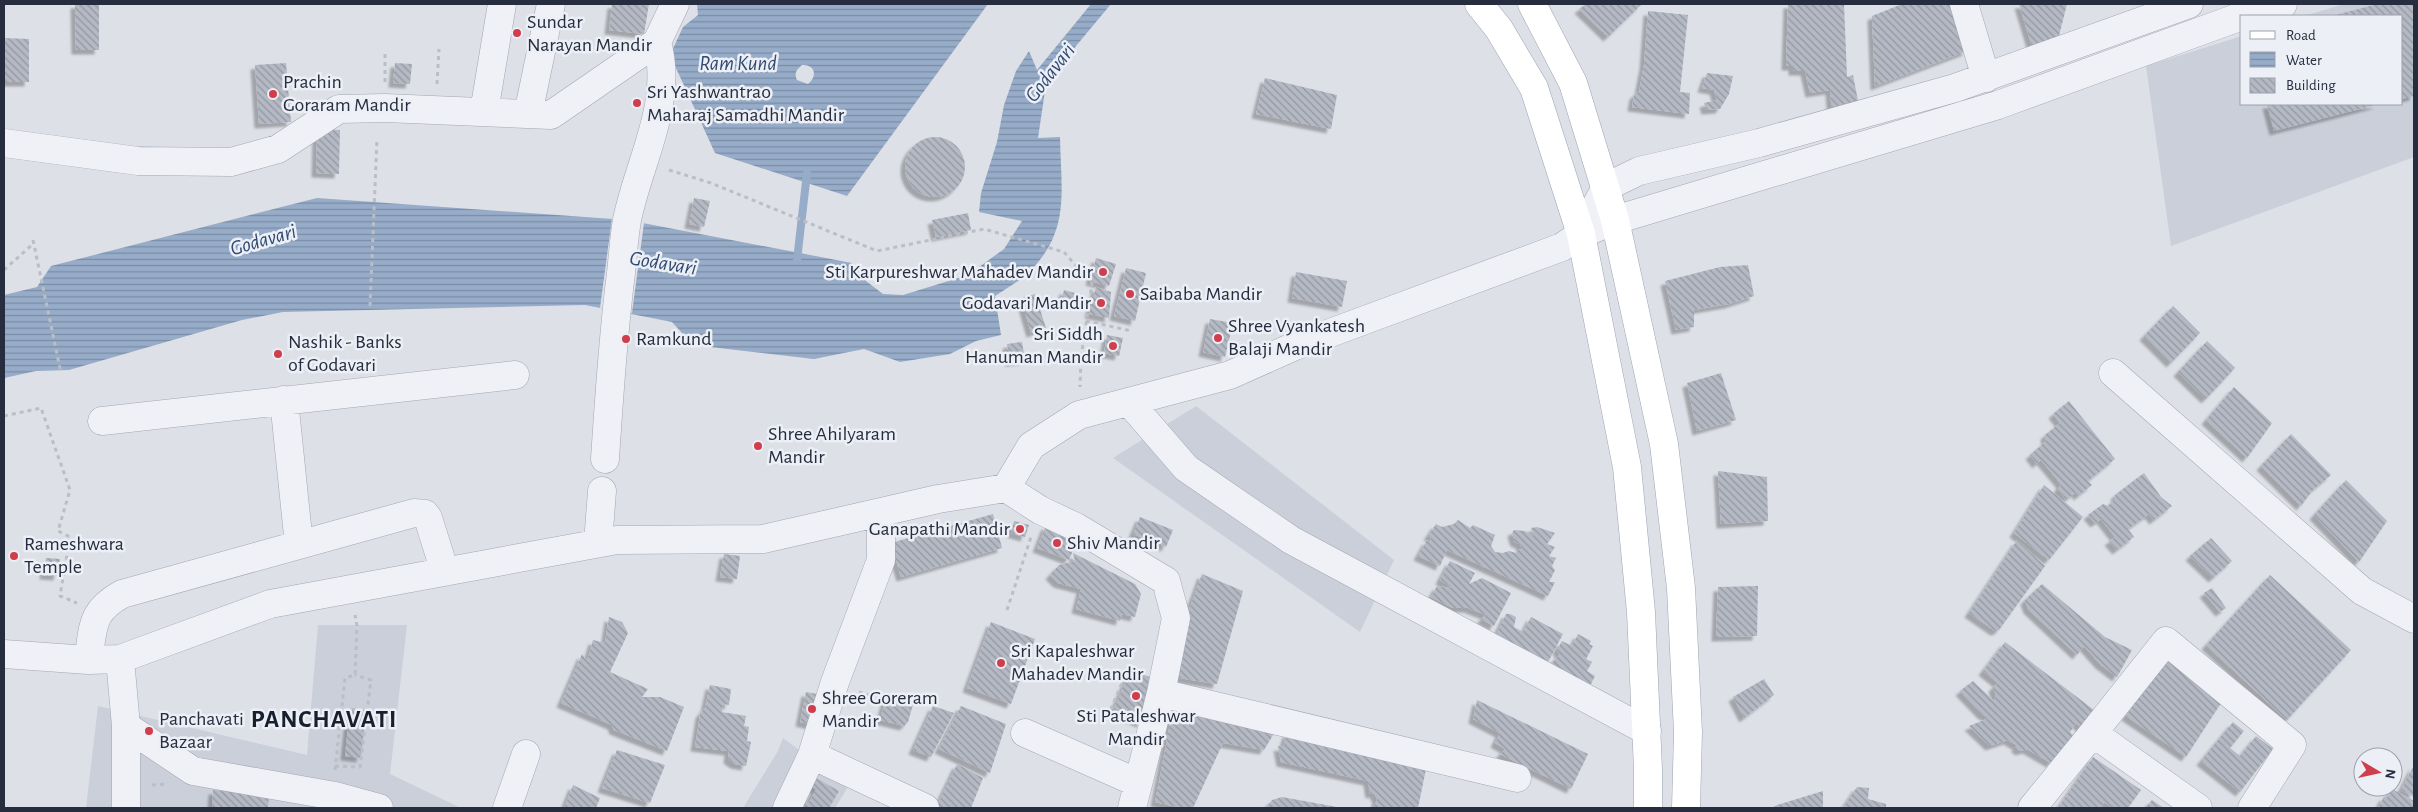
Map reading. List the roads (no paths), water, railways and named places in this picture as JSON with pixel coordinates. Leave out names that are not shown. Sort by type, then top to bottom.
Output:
[{"type":"main road","points":[[1479,4],[1499,29],[1534,88],[1581,234],[1627,467],[1641,612],[1648,808]]},
{"type":"main road","points":[[1532,4],[1573,83],[1606,187],[1615,220],[1665,454],[1681,588],[1688,732],[1686,808]]},
{"type":"street","points":[[484,112],[502,4]]},
{"type":"street","points":[[540,114],[550,4]]},
{"type":"street","points":[[4,144],[138,161],[231,162],[278,149],[339,109],[540,114],[657,42],[674,4]]},
{"type":"street","points":[[1964,4],[1986,78]]},
{"type":"street","points":[[1581,234],[1606,187],[1639,171],[1759,143],[1986,78],[2120,12],[2189,4]]},
{"type":"street","points":[[2245,15],[2283,4]]},
{"type":"street","points":[[2087,73],[2120,12]]},
{"type":"street","points":[[1006,488],[1031,446],[1079,414],[1230,375],[1296,346],[1562,247],[1581,234],[1615,220],[1998,105],[2240,17]]},
{"type":"street","points":[[605,459],[616,312],[627,220],[656,125],[661,92],[662,58],[657,42]]},
{"type":"street","points":[[2113,373],[2362,591],[2413,615]]},
{"type":"street","points":[[102,421],[515,376]]},
{"type":"street","points":[[284,400],[300,545]]},
{"type":"street","points":[[1129,402],[1186,468],[1291,540],[1646,731]]},
{"type":"street","points":[[4,654],[88,660],[120,659],[270,604],[618,540],[763,539],[881,512],[1006,488],[1040,510],[1076,527],[1166,581],[1176,618],[1161,693],[1135,796],[1025,734]]},
{"type":"street","points":[[598,543],[602,491]]},
{"type":"street","points":[[88,660],[98,612],[108,602],[122,594],[420,512],[428,518],[445,572]]},
{"type":"street","points":[[787,808],[812,755],[835,682],[881,560],[881,512]]},
{"type":"street","points":[[2032,808],[2166,641],[2292,745],[2252,808]]},
{"type":"street","points":[[120,659],[126,726],[126,808]]},
{"type":"street","points":[[1161,693],[1517,778]]},
{"type":"street","points":[[126,726],[193,770],[334,796],[379,808]]},
{"type":"street","points":[[2093,733],[2198,808]]},
{"type":"street","points":[[507,808],[526,754]]},
{"type":"street","points":[[812,755],[925,808]]},
{"type":"water","name":"Ram Kund","points":[[697,4],[988,4],[847,196],[715,153],[670,55],[683,27],[698,15]],"holes":[[[810,66],[814,71],[813,78],[808,84],[797,80],[796,75],[800,67]]]},
{"type":"water","name":"Godavari","points":[[1091,4],[1111,4],[1076,46],[1045,91],[1038,138],[1060,137],[1062,193],[1057,227],[1051,243],[1027,274],[995,296],[1001,335],[976,341],[950,354],[900,362],[864,349],[814,359],[693,345],[672,322],[585,305],[283,312],[242,320],[69,370],[36,371],[4,378],[4,295],[37,287],[51,266],[317,198],[627,220],[852,263],[866,281],[883,294],[903,295],[968,275],[1004,249],[1022,221],[979,212],[981,193],[997,142],[1004,105],[1016,71],[1029,51],[1037,70]]},
{"type":"waterway","points":[[797,260],[807,173]]},
{"type":"place","name":"Sundar Narayan Mandir","points":[[517,33]]},
{"type":"place","name":"Prachin Goraram Mandir","points":[[273,94]]},
{"type":"place","name":"Sri Yashwantrao Maharaj Samadhi Mandir","points":[[637,103]]},
{"type":"place","name":"Sti Karpureshwar Mahadev Mandir","points":[[1103,272]]},
{"type":"place","name":"Saibaba Mandir","points":[[1130,294]]},
{"type":"place","name":"Godavari Mandir","points":[[1101,303]]},
{"type":"place","name":"Shree Vyankatesh Balaji Mandir","points":[[1218,338]]},
{"type":"place","name":"Ramkund","points":[[626,339]]},
{"type":"place","name":"Sri Siddh Hanuman Mandir","points":[[1113,346]]},
{"type":"place","name":"Nashik - Banks of Godavari","points":[[278,354]]},
{"type":"place","name":"Shree Ahilyaram Mandir","points":[[758,446]]},
{"type":"place","name":"Ganapathi Mandir","points":[[1020,529]]},
{"type":"place","name":"Shiv Mandir","points":[[1057,543]]},
{"type":"place","name":"Rameshwara Temple","points":[[14,556]]},
{"type":"place","name":"Sri Kapaleshwar Mahadev Mandir","points":[[1001,663]]},
{"type":"place","name":"Sti Pataleshwar Mandir","points":[[1136,696]]},
{"type":"place","name":"Shree Goreram Mandir","points":[[812,709]]},
{"type":"place","name":"Panchavati Bazaar","points":[[149,731]]},
{"type":"district","name":"PANCHAVATI","points":[[324,719]]}]
